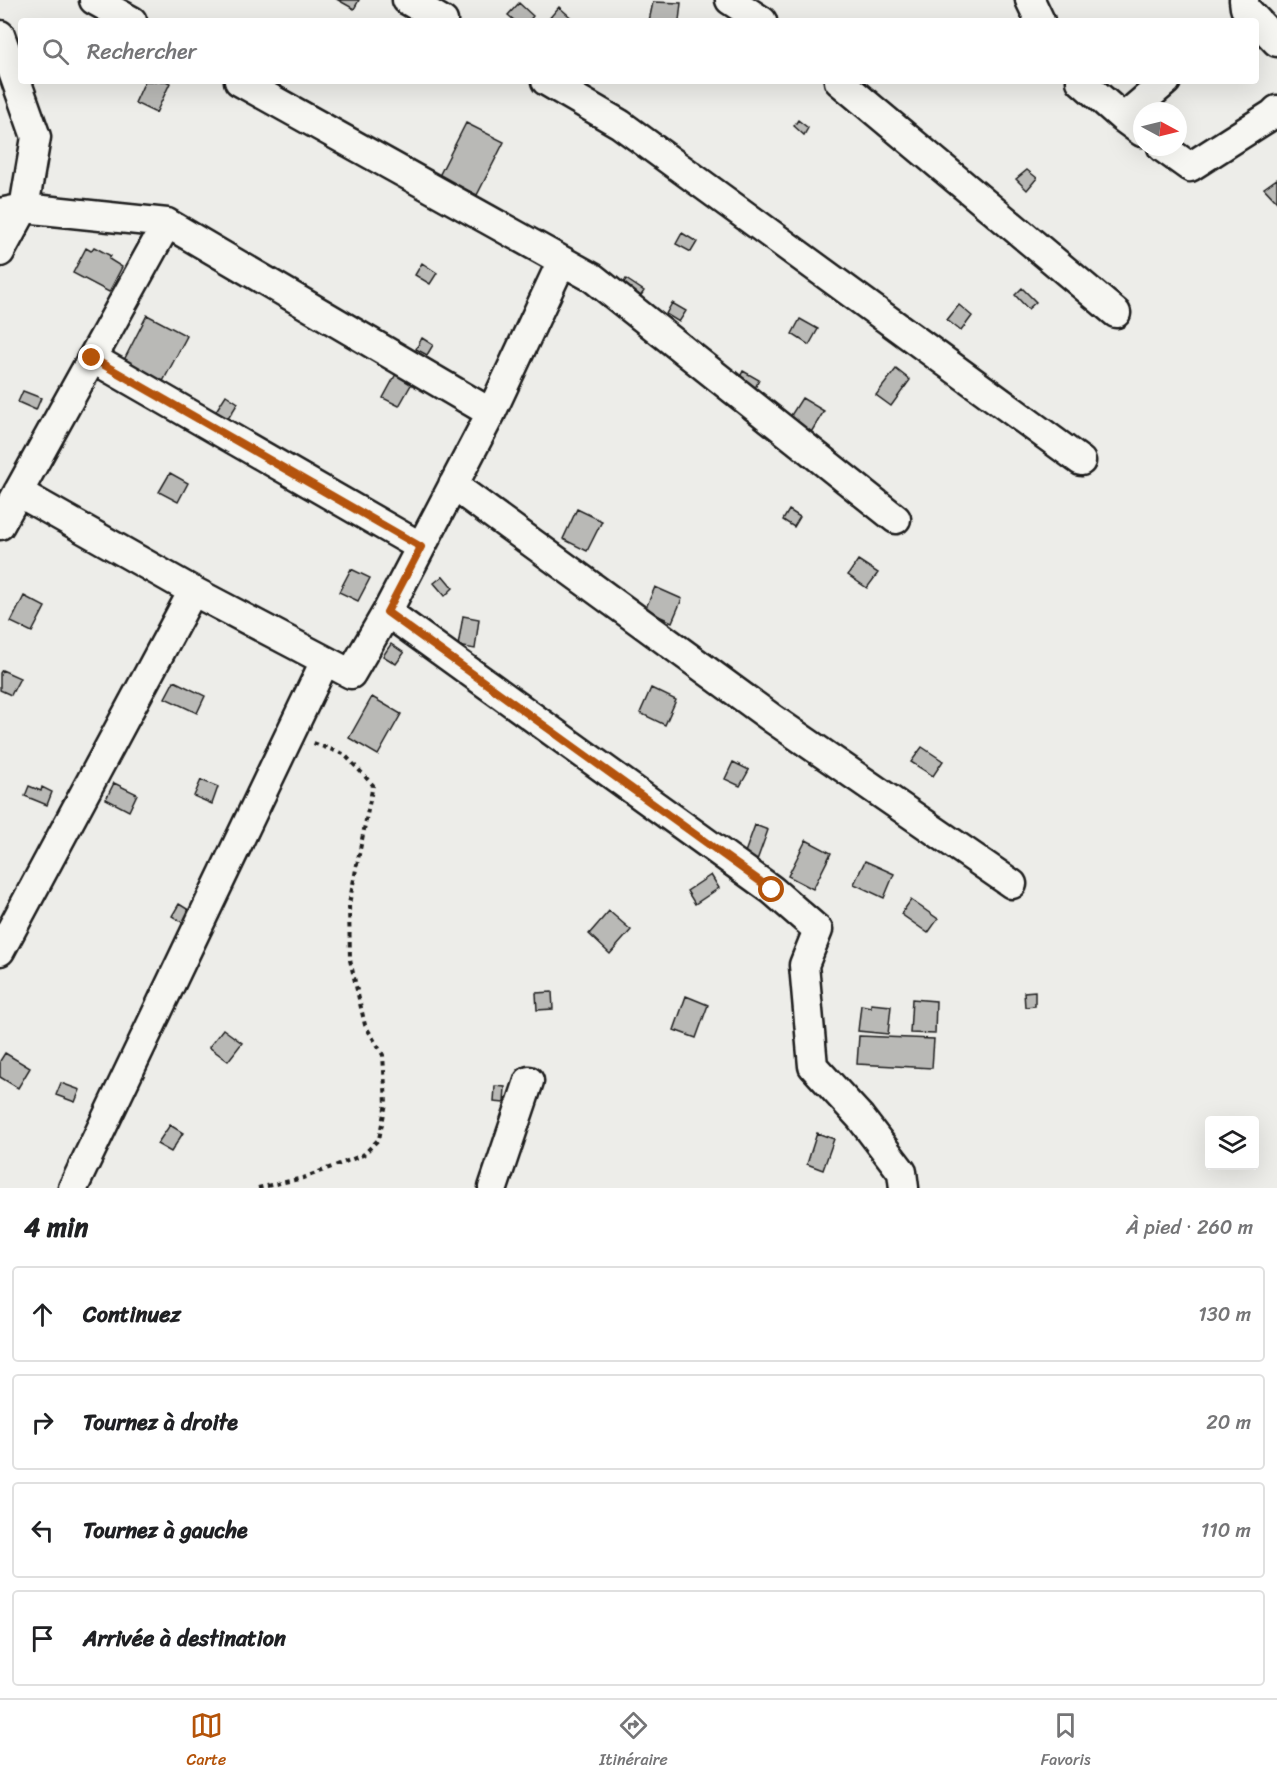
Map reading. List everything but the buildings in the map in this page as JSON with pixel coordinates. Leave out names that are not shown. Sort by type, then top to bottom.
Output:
[{"type":"street","points":[[94,0],[127,18]]},
{"type":"street","points":[[407,0],[438,18]]},
{"type":"street","points":[[730,0],[757,18]]},
{"type":"street","points":[[1030,0],[1039,18]]},
{"type":"street","points":[[1259,27],[1277,42]]},
{"type":"street","points":[[0,252],[36,137],[1,42]]},
{"type":"street","points":[[244,84],[593,278],[896,519]]},
{"type":"street","points":[[551,84],[620,124],[1081,461]]},
{"type":"street","points":[[843,84],[1116,313]]},
{"type":"street","points":[[1085,84],[1132,125],[1164,84]]},
{"type":"street","points":[[1175,156],[1190,167],[1277,110]]},
{"type":"street","points":[[12,211],[167,223],[491,413]]},
{"type":"street","points":[[0,525],[167,223]]},
{"type":"street","points":[[18,492],[193,591],[351,674],[387,612],[491,413],[562,261]]},
{"type":"street","points":[[92,358],[421,547]]},
{"type":"street","points":[[453,485],[773,719],[1012,884]]},
{"type":"street","points":[[0,951],[193,591]]},
{"type":"street","points":[[387,612],[772,890],[818,930],[804,965],[813,1066],[860,1117],[902,1172],[904,1188]]},
{"type":"street","points":[[73,1188],[325,661]]},
{"type":"street","points":[[493,1188],[529,1081]]},
{"type":"path","points":[[258,1188],[303,1178],[363,1155],[379,1139],[386,1103],[383,1055],[365,1025],[350,960],[349,904],[373,785],[344,754],[290,735]]},
{"type":"route","points":[[92,358],[421,547],[387,612],[772,890]]}]
